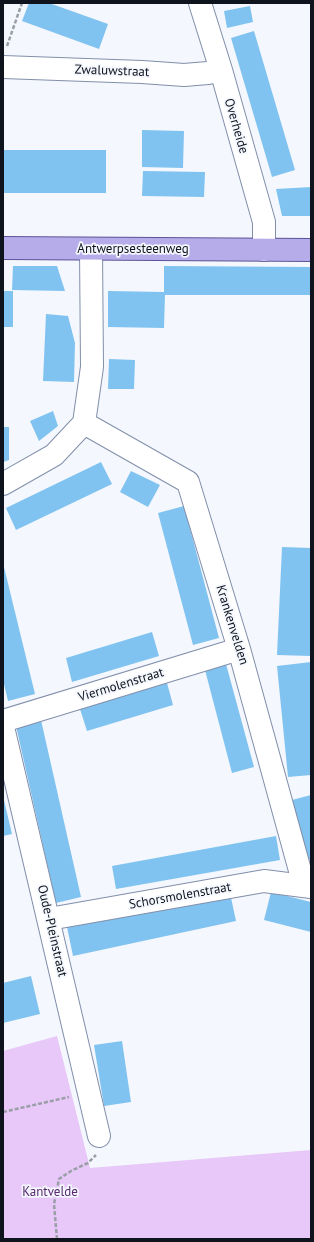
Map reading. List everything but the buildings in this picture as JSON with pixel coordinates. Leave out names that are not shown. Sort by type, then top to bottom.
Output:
[{"type":"main road","name":"Antwerpsesteenweg","points":[[3,248],[311,250]]},
{"type":"street","name":"Overheide","points":[[200,3],[221,70],[264,222],[264,250]]},
{"type":"street","name":"Zwaluwstraat","points":[[4,58],[184,75],[208,73],[221,70]]},
{"type":"street","points":[[3,484],[54,455],[84,423],[92,367],[90,249]]},
{"type":"street","name":"Krankenvelden","points":[[84,423],[188,482],[239,648],[308,886]]},
{"type":"street","name":"Viermolenstraat","points":[[3,721],[239,648]]},
{"type":"street","name":"Oude-Pleinstraat","points":[[3,727],[99,1136]]},
{"type":"street","name":"Schorsmolenstraat","points":[[49,919],[264,881],[308,886]]},
{"type":"path","points":[[4,58],[22,3]]},
{"type":"path","points":[[3,1112],[89,1093]]},
{"type":"path","points":[[57,1239],[54,1204],[58,1179],[88,1163],[97,1155],[99,1136]]},
{"type":"green space","name":"Kantvelde","points":[[57,1036],[90,1168],[311,1150],[311,1239],[3,1239],[3,1051]]}]
